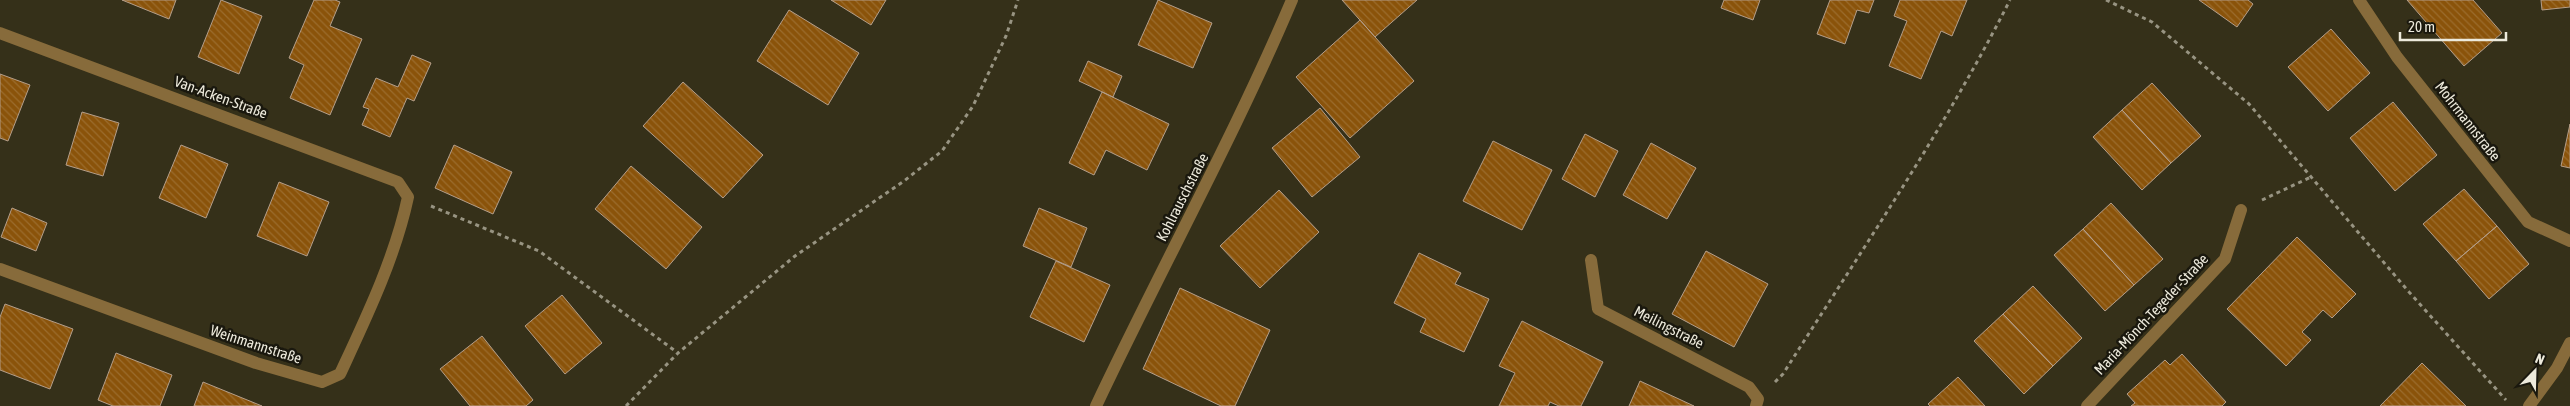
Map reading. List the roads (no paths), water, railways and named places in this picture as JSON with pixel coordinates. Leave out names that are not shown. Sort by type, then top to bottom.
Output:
[{"type":"street","name":"Kohlrauschstraße","points":[[1096,406],[1132,330],[1224,148],[1292,0]]},
{"type":"street","name":"Mohrmannstraße","points":[[2359,0],[2397,57],[2528,222],[2570,241]]},
{"type":"street","name":"Van-Acken-Straße","points":[[0,33],[398,182],[408,197],[404,213]]},
{"type":"street","name":"Maria-Mönch-Tegeder-Straße","points":[[2087,406],[2225,259],[2241,210]]},
{"type":"street","name":"Weinmannstraße","points":[[0,269],[256,363],[322,382],[340,374],[388,261],[404,213]]},
{"type":"street","name":"Meilingstraße","points":[[1591,260],[1598,309],[1749,387],[1757,402]]},
{"type":"street","points":[[2529,406],[2557,368],[2570,343]]}]
